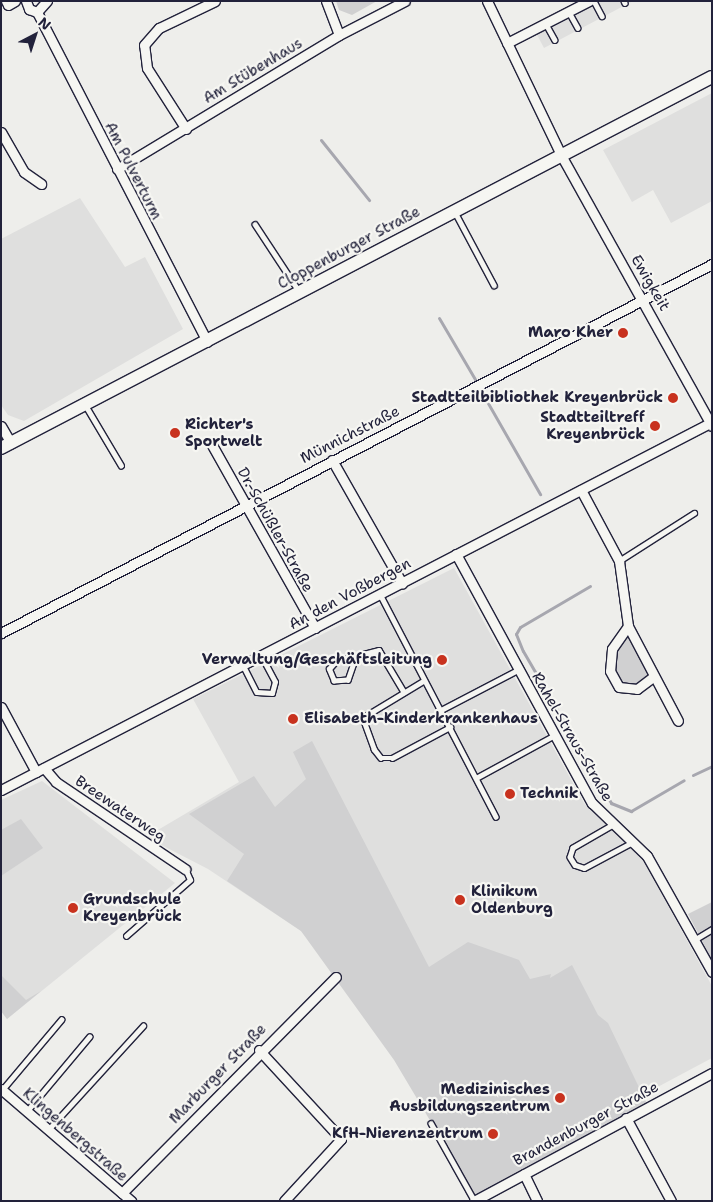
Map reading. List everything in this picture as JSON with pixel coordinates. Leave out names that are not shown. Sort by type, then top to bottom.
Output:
[{"type":"main road","name":"Cloppenburger Straße","points":[[6,446],[712,77]]},
{"type":"street","points":[[6,1],[8,5],[15,1]]},
{"type":"street","name":"Am Pulverturm","points":[[26,1],[37,12],[207,342]]},
{"type":"street","points":[[37,12],[46,1]]},
{"type":"street","points":[[186,129],[146,68],[144,45],[159,28],[214,1]]},
{"type":"street","points":[[326,1],[339,35]]},
{"type":"street","name":"Am Stübenhaus","points":[[117,169],[339,35],[405,1]]},
{"type":"street","points":[[487,1],[561,155]]},
{"type":"street","points":[[507,43],[589,1]]},
{"type":"street","points":[[1,132],[24,172],[41,184]]},
{"type":"street","name":"Ewigkeit","points":[[561,155],[711,423]]},
{"type":"street","name":"Münnichstraße","points":[[1,633],[712,264]]},
{"type":"street","name":"An den Voßbergen","points":[[1,790],[711,423]]},
{"type":"street","points":[[1,426],[6,446]]},
{"type":"street","name":"Dr.-Schüßler-Straße","points":[[212,445],[315,628]]},
{"type":"street","points":[[332,460],[402,582]]},
{"type":"street","points":[[581,490],[619,561],[628,626],[678,721]]},
{"type":"street","name":"Rahel-Straus-Straße","points":[[456,554],[552,736],[592,803],[633,842],[659,876],[712,972]]},
{"type":"street","points":[[628,626],[612,649],[610,671],[620,687],[637,689],[654,676]]},
{"type":"street","name":"Breewaterweg","points":[[1,707],[40,770],[185,869]]},
{"type":"street","name":"Marburger Straße","points":[[122,1193],[258,1050],[336,977]]},
{"type":"street","points":[[258,1050],[341,1138],[284,1201]]},
{"type":"street","name":"Brandenburger Straße","points":[[474,1201],[712,1073]]},
{"type":"street","name":"Klingenbergstraße","points":[[2,1089],[131,1201]]},
{"type":"street","points":[[626,1118],[671,1201]]},
{"type":"street","points":[[524,1174],[537,1201]]},
{"type":"lane","points":[[594,1],[602,16]]},
{"type":"lane","points":[[569,12],[578,28]]},
{"type":"lane","points":[[546,24],[555,40]]},
{"type":"lane","points":[[454,211],[494,285]]},
{"type":"lane","points":[[256,224],[300,293]]},
{"type":"lane","points":[[86,405],[121,465]]},
{"type":"lane","points":[[619,561],[694,513]]},
{"type":"lane","points":[[380,594],[496,817]]},
{"type":"lane","points":[[354,660],[348,680],[334,681],[329,673],[333,663],[354,660],[379,650],[404,692]]},
{"type":"lane","points":[[243,665],[258,692],[272,693],[275,682],[261,656]]},
{"type":"lane","points":[[441,710],[518,670]]},
{"type":"lane","points":[[424,681],[364,718],[363,727],[381,758],[395,757],[450,727]]},
{"type":"lane","points":[[476,778],[552,736]]},
{"type":"lane","points":[[613,825],[572,848],[570,856],[575,865],[584,868],[633,842]]},
{"type":"lane","points":[[126,936],[190,880],[185,869]]},
{"type":"lane","points":[[694,940],[712,929]]},
{"type":"lane","points":[[2,1089],[61,1020]]},
{"type":"lane","points":[[48,1130],[143,1026]]},
{"type":"lane","points":[[27,1111],[89,1037]]},
{"type":"lane","points":[[430,1123],[474,1201]]},
{"type":"shaded area","points":[[336,1],[377,1],[352,15],[339,10]]},
{"type":"shaded area","points":[[589,1],[633,1],[544,48],[534,29]]},
{"type":"shaded area","points":[[712,93],[712,201],[671,223],[653,190],[632,202],[603,150]]},
{"type":"shaded area","points":[[80,198],[125,267],[145,257],[183,329],[24,421],[8,415],[1,405],[1,239]]},
{"type":"shaded area","name":"Klinikum Oldenburg","points":[[454,568],[584,803],[644,862],[712,986],[712,1058],[470,1187],[437,1120],[372,1013],[301,931],[208,869],[146,837],[239,782],[193,699]]},
{"type":"shaded area","points":[[628,626],[654,676],[637,689],[619,687],[610,671],[612,649]]},
{"type":"shaded area","points":[[312,741],[429,967],[468,942],[519,960],[530,979],[551,974],[550,978],[572,965],[598,1015],[608,1023],[648,1106],[475,1196],[394,1060],[301,931],[227,881],[244,854],[189,814],[254,776],[275,807],[306,779],[293,752]]},
{"type":"shaded area","name":"Grundschule Kreyenbrück","points":[[42,781],[175,883],[7,1019],[1,1011],[1,800]]},
{"type":"shaded area","points":[[21,819],[43,848],[1,876],[1,830]]},
{"type":"shaded area","points":[[712,902],[712,960],[688,914]]},
{"type":"shaded area","points":[[1,975],[26,1000],[41,991],[7,1019],[1,1011]]},
{"type":"waterway","points":[[321,140],[369,200]]},
{"type":"waterway","points":[[439,318],[475,379]]},
{"type":"waterway","points":[[481,391],[540,494]]},
{"type":"waterway","points":[[590,586],[520,627],[516,634],[523,651],[611,803],[631,811],[684,780]]},
{"type":"waterway","points":[[693,775],[712,766]]},
{"type":"place","name":"Maro Kher","points":[[623,333]]},
{"type":"place","name":"Stadtteilbibliothek Kreyenbrück","points":[[673,398]]},
{"type":"place","name":"Stadtteiltreff Kreyenbrück","points":[[655,426]]},
{"type":"place","name":"Richter's Sportwelt","points":[[175,433]]},
{"type":"place","name":"Verwaltung/Geschäftsleitung","points":[[442,660]]},
{"type":"place","name":"Elisabeth-Kinderkrankenhaus","points":[[293,719]]},
{"type":"place","name":"Technik","points":[[510,794]]},
{"type":"place","name":"Klinikum Oldenburg","points":[[460,900]]},
{"type":"place","name":"Grundschule Kreyenbrück","points":[[73,908]]},
{"type":"place","name":"Medizinisches Ausbildungszentrum","points":[[560,1098]]},
{"type":"place","name":"KfH-Nierenzentrum","points":[[493,1134]]}]
